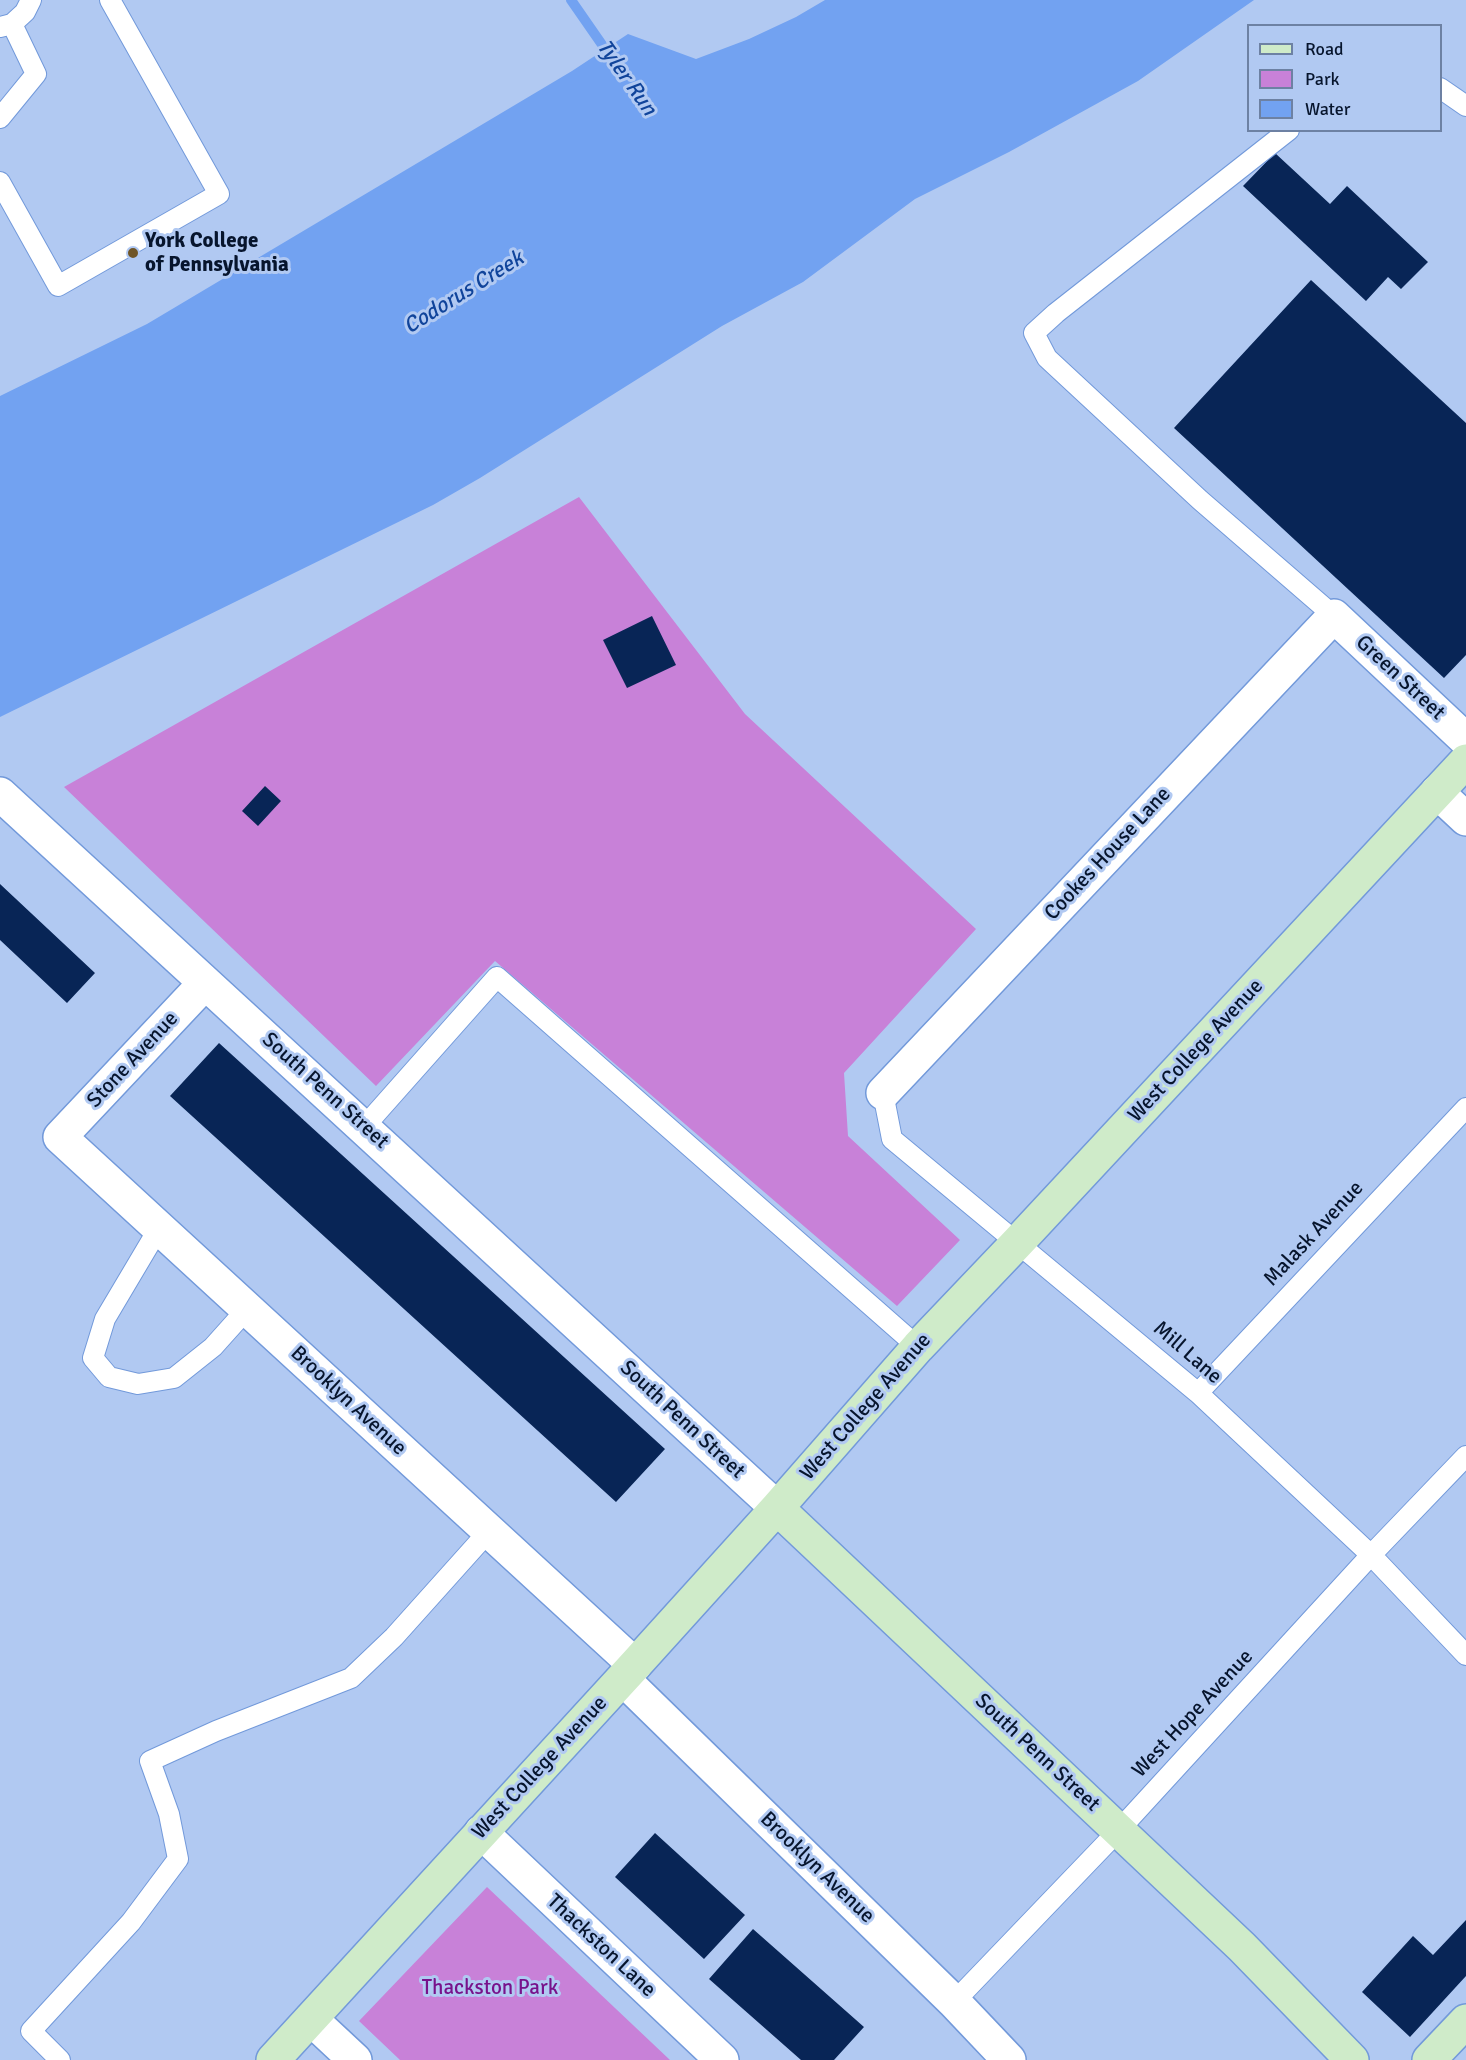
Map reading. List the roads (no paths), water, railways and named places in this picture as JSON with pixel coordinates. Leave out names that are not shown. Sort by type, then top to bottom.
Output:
[{"type":"street","name":"Green Street","points":[[1334,615],[1466,740]]},
{"type":"street","name":"Cookes House Lane","points":[[883,1093],[1334,615]]},
{"type":"street","name":"West College Avenue","points":[[273,2060],[629,1672],[918,1347],[1466,761]]},
{"type":"street","points":[[1437,792],[1466,819]]},
{"type":"street","name":"South Penn Street","points":[[0,794],[777,1508],[1242,1947],[1352,2060]]},
{"type":"street","name":"Stone Avenue","points":[[60,1137],[205,982]]},
{"type":"street","name":"Brooklyn Avenue","points":[[60,1137],[489,1531],[1009,2060]]},
{"type":"street","name":"Thackston Lane","points":[[481,1832],[722,2060]]},
{"type":"street","points":[[310,2019],[355,2060]]},
{"type":"street","points":[[1430,2060],[1464,2026]]},
{"type":"lane","points":[[0,118],[36,74],[6,26],[25,12],[31,0]]},
{"type":"lane","points":[[0,182],[58,286],[219,194],[110,0]]},
{"type":"lane","points":[[1442,89],[1466,106]]},
{"type":"lane","points":[[1286,132],[1056,313],[1034,333],[1047,358],[1200,500],[1334,615]]},
{"type":"lane","points":[[364,1127],[497,977],[918,1347]]},
{"type":"lane","name":"Mill Lane","points":[[883,1093],[892,1139],[1198,1393],[1371,1555],[1466,1655]]},
{"type":"lane","name":"Malask Avenue","points":[[1198,1393],[1466,1108]]},
{"type":"lane","points":[[159,1228],[105,1319],[93,1358],[109,1377],[138,1384],[174,1378],[213,1347],[247,1309]]},
{"type":"lane","name":"West Hope Avenue","points":[[954,2002],[1119,1830],[1371,1555],[1466,1456]]},
{"type":"lane","points":[[60,2060],[31,2031],[131,1922],[178,1859],[169,1814],[150,1761],[216,1731],[351,1678],[394,1637],[489,1531]]},
{"type":"water","name":"Codorus Creek","points":[[825,0],[1254,0],[1138,81],[1009,152],[915,199],[803,282],[722,326],[433,505],[0,717],[0,396],[147,324],[572,71],[628,34],[696,59],[749,39],[796,17]]},
{"type":"waterway","name":"Tyler Run","points":[[571,0],[612,59]]},
{"type":"place","name":"York College of Pennsylvania","points":[[133,253]]},
{"type":"park label","name":"Thackston Park","points":[[490,1988]]}]
